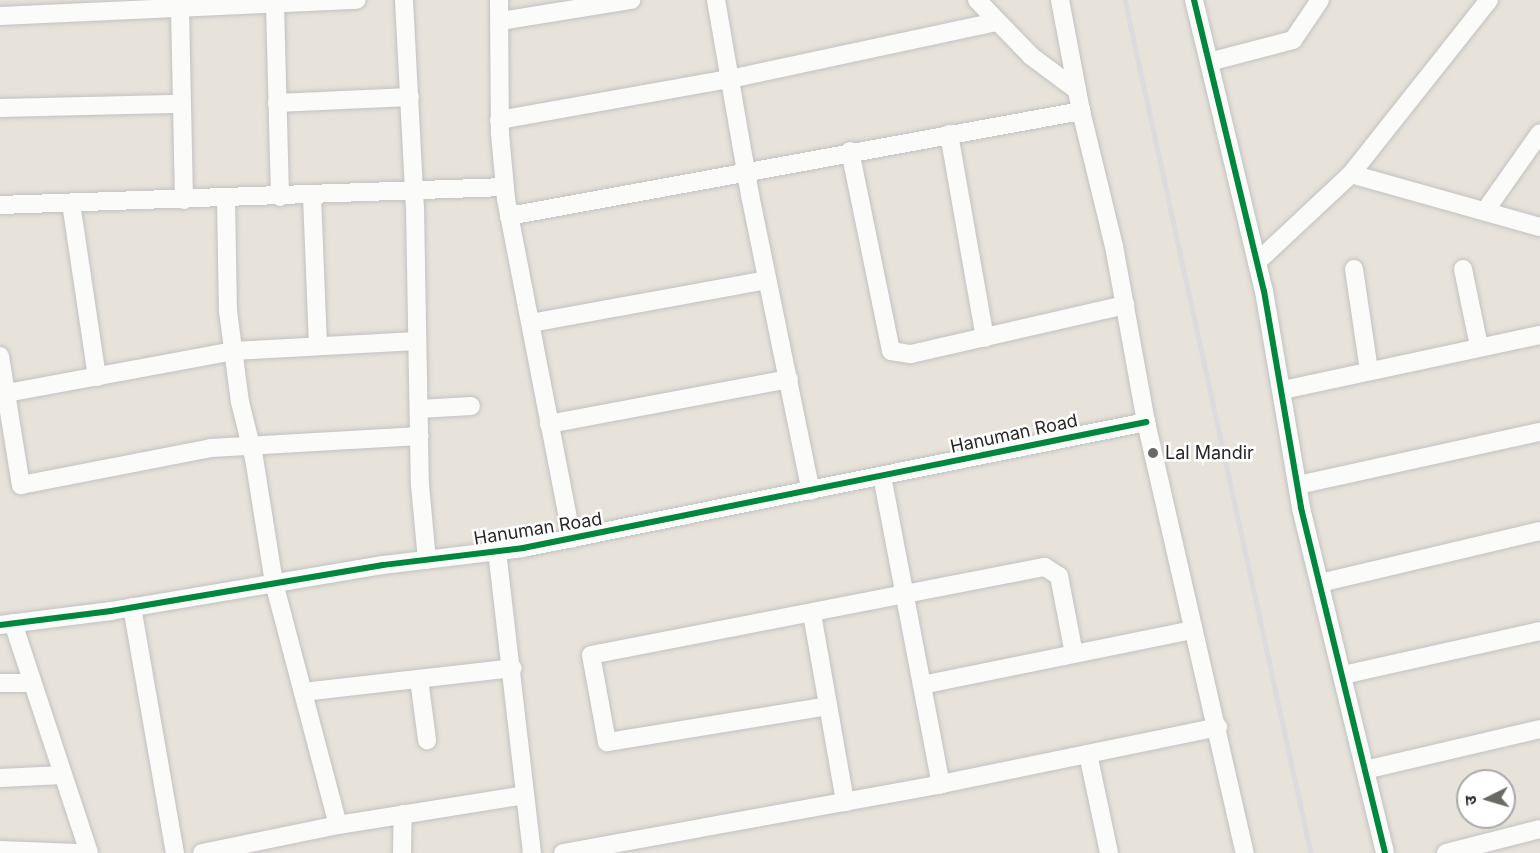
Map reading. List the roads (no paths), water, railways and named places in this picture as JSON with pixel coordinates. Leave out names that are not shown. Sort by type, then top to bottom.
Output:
[{"type":"street","points":[[0,16],[357,0]]},
{"type":"street","points":[[404,0],[414,192],[419,409],[427,560]]},
{"type":"street","points":[[500,0],[500,120],[505,187],[572,539]]},
{"type":"street","points":[[500,21],[631,0]]},
{"type":"street","points":[[716,0],[749,171],[767,280],[811,491]]},
{"type":"street","points":[[977,0],[1030,56],[1077,90]]},
{"type":"street","points":[[1060,0],[1081,111],[1125,305],[1146,422],[1193,630],[1218,727],[1245,853]]},
{"type":"street","points":[[1194,0],[1257,262],[1283,390],[1298,485],[1385,853]]},
{"type":"street","points":[[1209,62],[1293,40],[1320,0]]},
{"type":"street","points":[[1257,262],[1351,174],[1489,0]]},
{"type":"street","points":[[275,5],[280,197]]},
{"type":"street","points":[[180,9],[184,200]]},
{"type":"street","points":[[500,120],[730,79],[996,22]]},
{"type":"street","points":[[278,103],[410,97]]},
{"type":"street","points":[[0,108],[182,104]]},
{"type":"street","points":[[509,216],[850,151],[1081,111]]},
{"type":"street","points":[[949,134],[986,338]]},
{"type":"street","points":[[1485,211],[1539,135]]},
{"type":"street","points":[[850,151],[891,351],[911,354],[1125,305]]},
{"type":"street","points":[[1351,174],[1540,227]]},
{"type":"street","points":[[0,205],[312,196],[505,187]]},
{"type":"street","points":[[312,196],[318,346]]},
{"type":"street","points":[[226,199],[228,311],[274,583],[338,825]]},
{"type":"street","points":[[71,203],[97,377]]},
{"type":"street","points":[[1354,269],[1370,371]]},
{"type":"street","points":[[1463,269],[1479,346]]},
{"type":"street","points":[[531,323],[767,280]]},
{"type":"street","points":[[1283,390],[1479,346],[1540,335]]},
{"type":"street","points":[[7,393],[233,351],[417,341]]},
{"type":"street","points":[[0,356],[21,485],[211,448],[420,436]]},
{"type":"street","points":[[549,424],[789,379]]},
{"type":"street","points":[[419,409],[471,406]]},
{"type":"street","name":"Hanuman Road","points":[[6,624],[132,607],[274,583],[572,539],[1146,422]]},
{"type":"street","points":[[1298,485],[1540,432]]},
{"type":"street","points":[[882,476],[941,784]]},
{"type":"street","points":[[1320,582],[1540,531]]},
{"type":"street","points":[[497,551],[513,669],[532,853]]},
{"type":"street","points":[[828,706],[607,742],[591,655],[812,614],[1045,567],[1054,569],[1062,587],[1074,654]]},
{"type":"street","points":[[132,607],[175,853]]},
{"type":"street","points":[[812,614],[845,802]]},
{"type":"street","points":[[6,624],[32,683],[89,853]]},
{"type":"street","points":[[922,685],[1193,630]]},
{"type":"street","points":[[1343,675],[1540,631]]},
{"type":"street","points":[[303,692],[513,669]]},
{"type":"street","points":[[419,679],[427,740]]},
{"type":"street","points":[[0,683],[32,683]]},
{"type":"street","points":[[562,853],[623,848],[1218,727]]},
{"type":"street","points":[[1365,770],[1540,729]]},
{"type":"street","points":[[1088,754],[1106,853]]},
{"type":"street","points":[[0,778],[63,775]]},
{"type":"street","points":[[202,853],[288,844],[338,825],[525,795]]},
{"type":"street","points":[[402,853],[403,814]]},
{"type":"street","points":[[1446,853],[1540,829]]},
{"type":"street","points":[[0,850],[76,853]]},
{"type":"railway","points":[[1125,0],[1311,853]]},
{"type":"place","name":"Lal Mandir","points":[[1153,453]]}]
